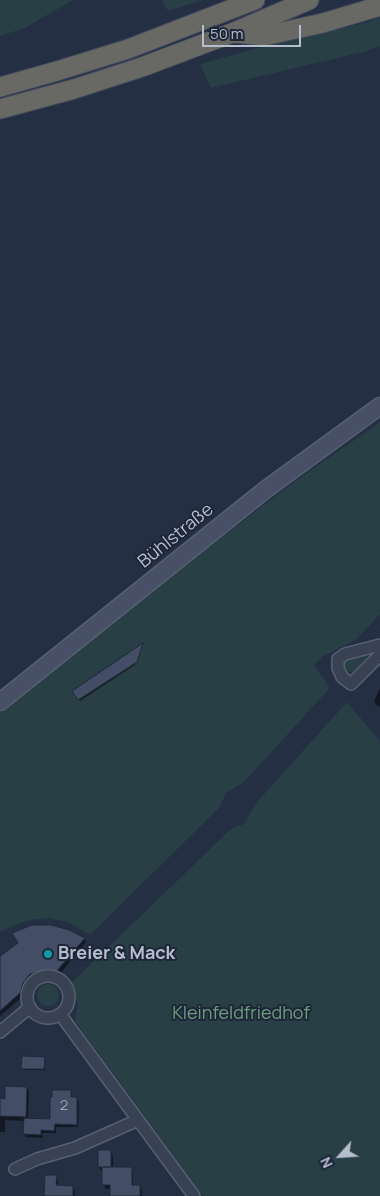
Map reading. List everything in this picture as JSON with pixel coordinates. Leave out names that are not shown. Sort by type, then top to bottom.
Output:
[{"type":"highway","points":[[0,87],[128,49],[255,0]]},
{"type":"highway","points":[[0,109],[74,89],[142,67],[232,33],[309,0]]},
{"type":"highway","points":[[232,33],[264,36],[380,6]]},
{"type":"main road","name":"Bühlstraße","points":[[0,702],[265,490],[380,406]]},
{"type":"street","points":[[380,644],[345,654],[338,659],[338,668],[348,688],[380,655]]},
{"type":"street","points":[[44,976],[54,977],[65,984],[68,990],[68,1004],[60,1014],[48,1018],[41,1017],[30,1007],[27,994],[34,981],[44,976]]},
{"type":"street","points":[[0,1032],[30,1007]]},
{"type":"street","points":[[60,1014],[194,1196]]},
{"type":"street","points":[[14,1169],[37,1159],[75,1148],[138,1120]]},
{"type":"green space","points":[[0,0],[73,0],[25,28],[0,36]]},
{"type":"green space","points":[[162,0],[203,0],[168,11]]},
{"type":"green space","points":[[380,17],[380,46],[367,51],[211,88],[200,64],[261,47],[368,22]]},
{"type":"green space","points":[[380,422],[380,614],[357,639],[322,657],[314,665],[330,688],[244,782],[226,793],[219,808],[90,935],[68,922],[49,918],[30,920],[0,932],[0,713],[153,590],[287,487]]},
{"type":"green space","points":[[366,654],[367,658],[354,671],[347,673],[343,670],[343,665],[347,659]]},
{"type":"green space","name":"Kleinfeldfriedhof","points":[[347,702],[380,741],[380,1196],[203,1196],[75,1021],[78,1004],[69,985],[232,828],[244,824],[257,802]]},
{"type":"green space","points":[[48,984],[56,987],[59,995],[56,1003],[48,1006],[40,1003],[37,995],[40,987]]},
{"type":"building","points":[[143,643],[137,662],[78,700],[72,691]]},
{"type":"building","name":"Breier & Mack","points":[[32,925],[51,925],[69,930],[85,938],[56,972],[43,971],[30,974],[23,983],[20,993],[0,1011],[0,956],[18,943],[12,933]]},
{"type":"building","points":[[22,1056],[45,1057],[44,1069],[21,1069]]},
{"type":"building","points":[[5,1086],[27,1087],[26,1117],[0,1116],[0,1098],[5,1099]]},
{"type":"building","points":[[52,1090],[71,1090],[71,1097],[77,1097],[77,1125],[55,1124],[54,1131],[41,1130],[41,1135],[23,1134],[24,1118],[50,1119],[50,1097],[52,1097]]},
{"type":"building","points":[[98,1150],[111,1150],[111,1167],[132,1167],[132,1185],[140,1185],[140,1196],[110,1196],[110,1185],[102,1185],[102,1167],[98,1167]]},
{"type":"building","points":[[45,1175],[57,1175],[56,1185],[73,1186],[73,1196],[44,1196]]},
{"type":"place","name":"Breier & Mack","points":[[48,954]]}]
